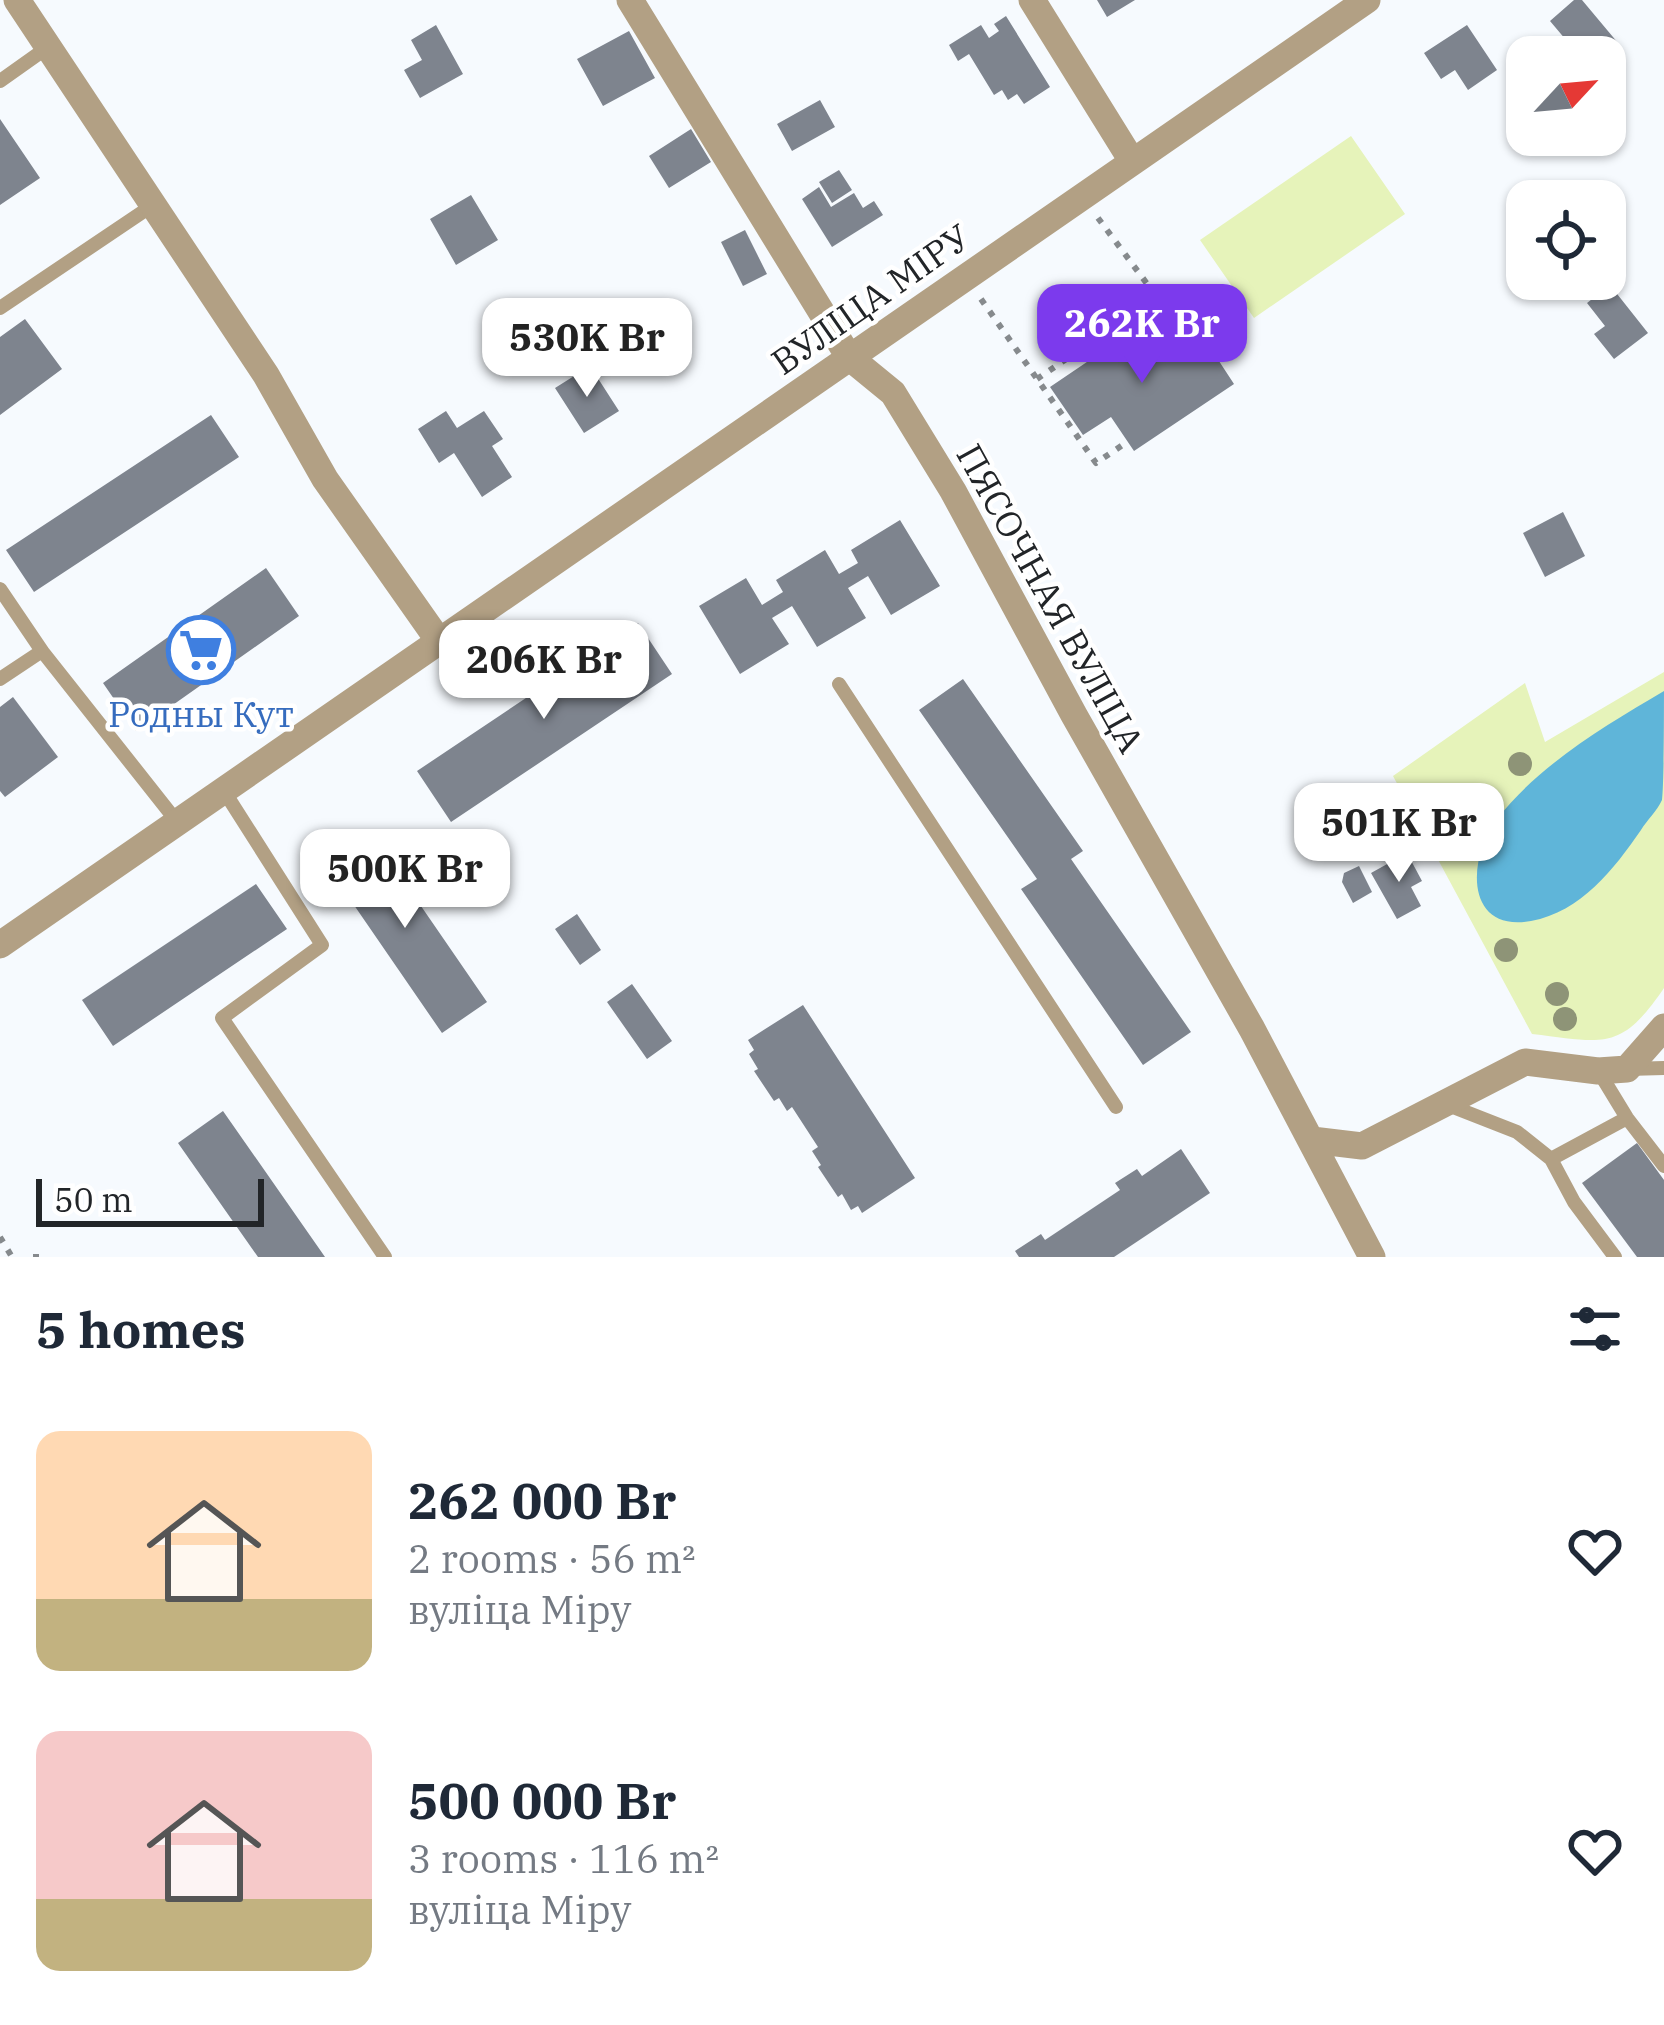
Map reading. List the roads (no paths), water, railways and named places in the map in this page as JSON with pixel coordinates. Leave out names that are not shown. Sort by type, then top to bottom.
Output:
[{"type":"street","points":[[17,0],[266,376],[325,479],[439,641]]},
{"type":"street","name":"ПЯСОЧНАЯ ВУЛІЦА","points":[[630,0],[849,357],[893,392],[953,491],[1372,1257]]},
{"type":"street","points":[[1032,0],[1132,161]]},
{"type":"street","name":"ВУЛІЦА МІРУ","points":[[0,946],[1367,0]]},
{"type":"street","points":[[1312,1140],[1362,1146],[1525,1062],[1598,1071],[1627,1069],[1664,1028]]},
{"type":"lane","points":[[0,81],[48,47]]},
{"type":"lane","points":[[0,308],[154,205]]},
{"type":"lane","points":[[0,589],[42,651],[178,823]]},
{"type":"lane","points":[[0,679],[42,651]]},
{"type":"lane","points":[[839,684],[1117,1107]]},
{"type":"lane","points":[[224,791],[322,945],[222,1018],[385,1257]]},
{"type":"lane","points":[[1627,1069],[1664,1068]]},
{"type":"lane","points":[[1598,1071],[1664,1166]]},
{"type":"lane","points":[[1448,1105],[1517,1132],[1551,1159],[1574,1202],[1615,1257]]},
{"type":"lane","points":[[1551,1159],[1627,1118]]},
{"type":"water","points":[[1664,691],[1662,800],[1619,859],[1581,899],[1549,916],[1509,922],[1493,915],[1483,904],[1477,871],[1498,818],[1553,763]]},
{"type":"place","name":"Родны Кут","points":[[201,650]]}]
